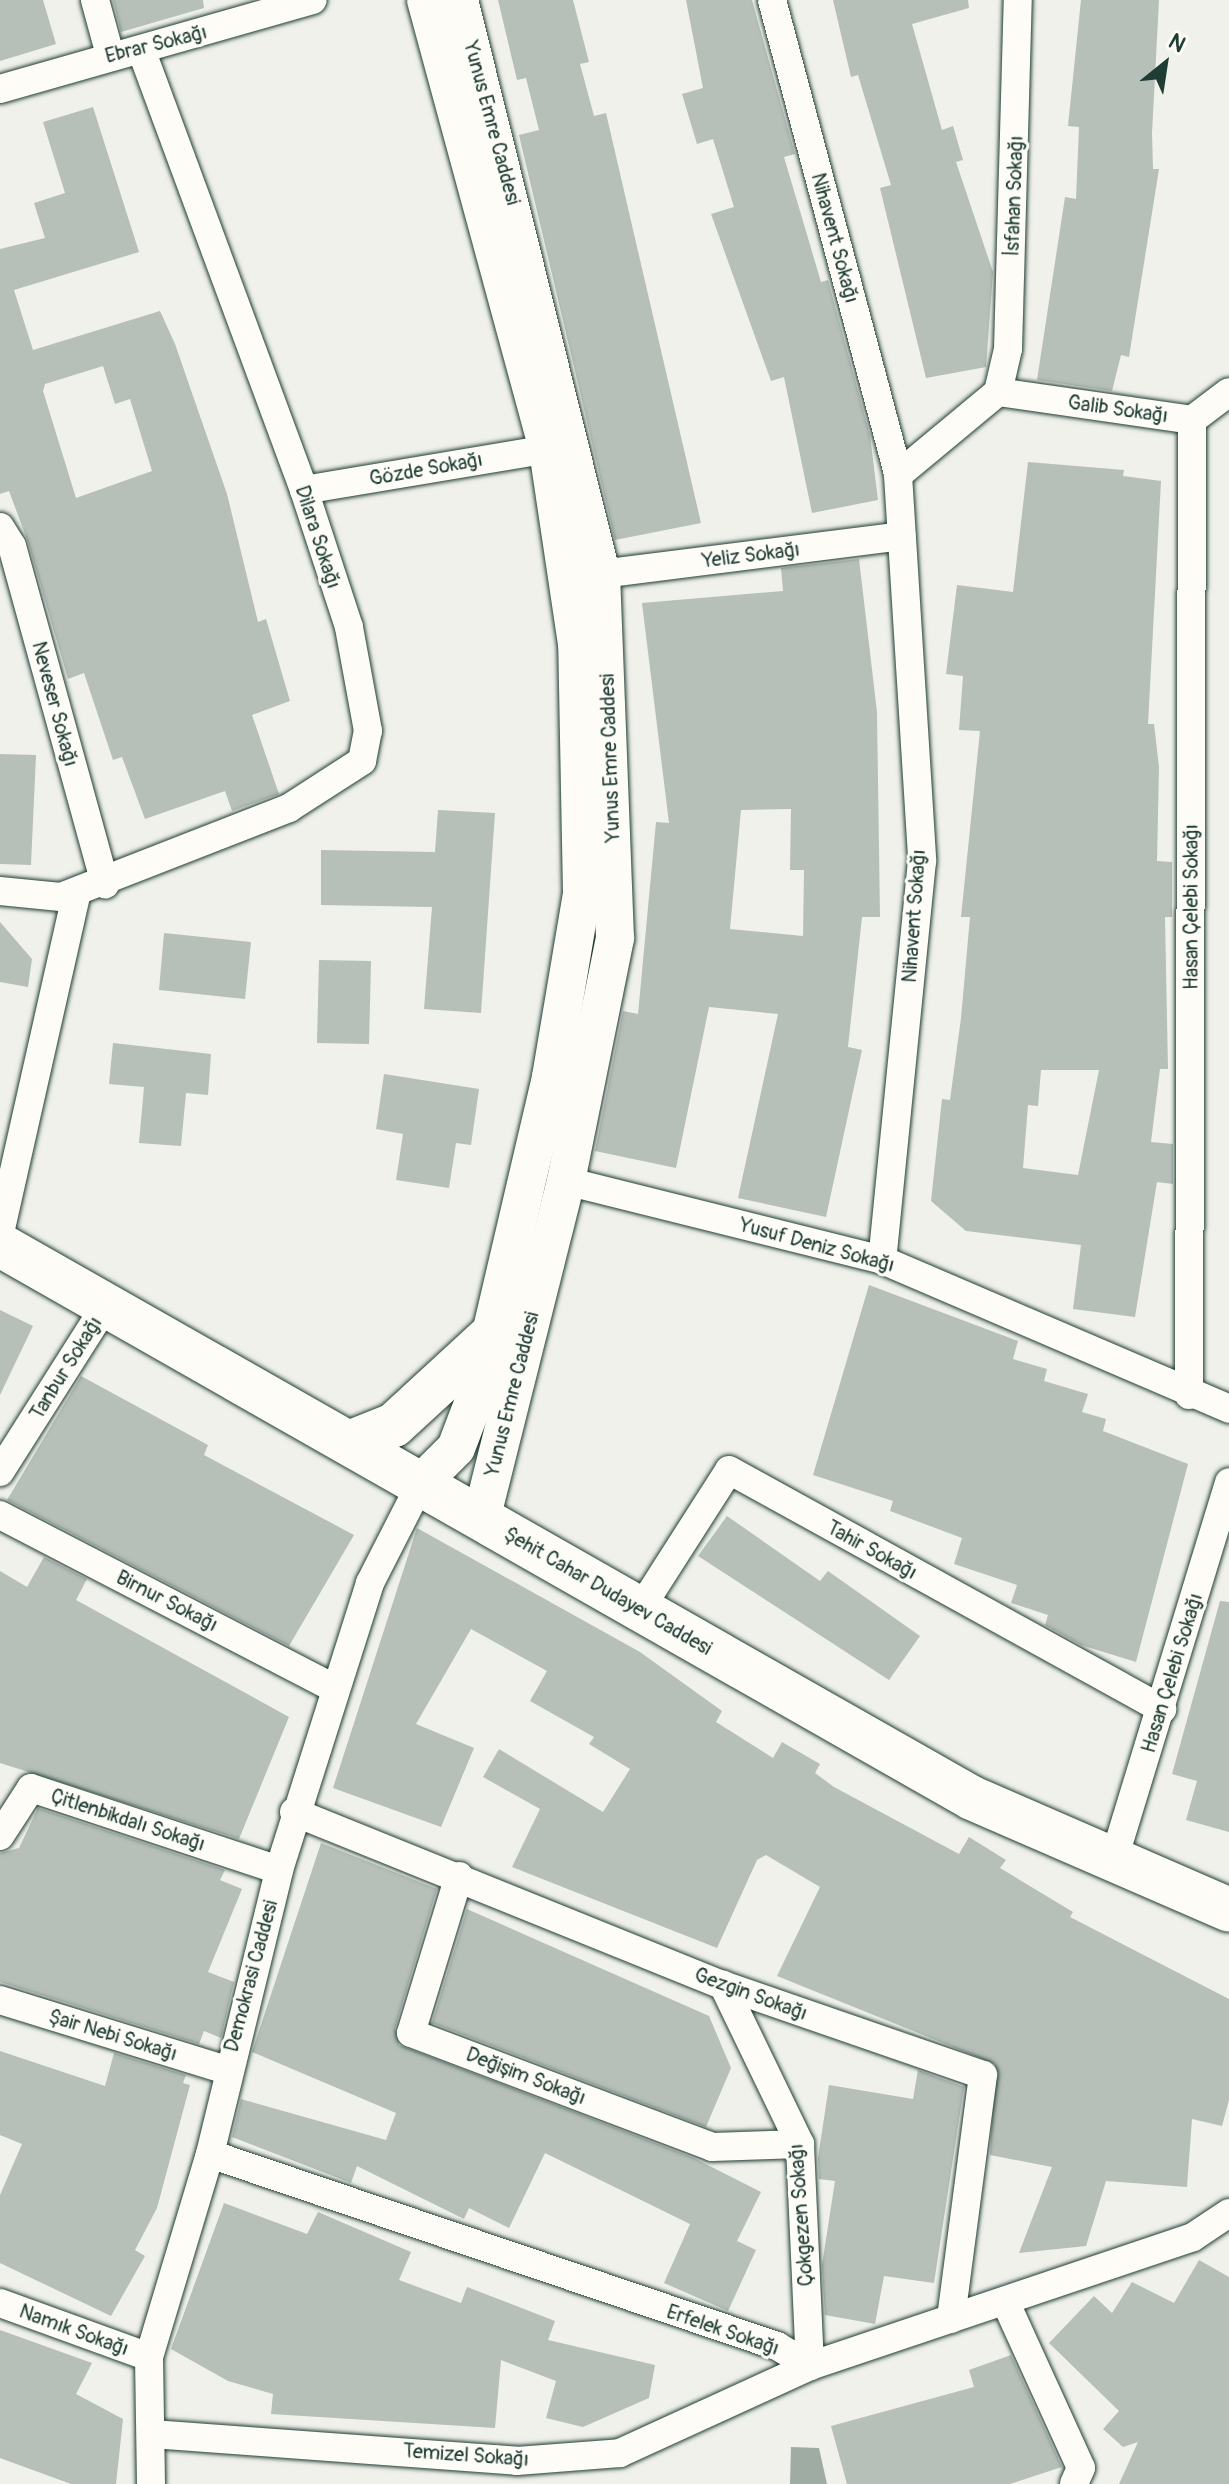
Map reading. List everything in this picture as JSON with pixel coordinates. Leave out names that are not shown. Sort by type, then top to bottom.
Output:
[{"type":"main road","name":"Şehit Cahar Dudayev Caddesi","points":[[0,1245],[972,1798],[1229,1910]]},
{"type":"main road","points":[[349,1443],[394,1425],[493,1334]]},
{"type":"street","points":[[95,0],[110,55]]},
{"type":"street","name":"Ebrar Sokağı","points":[[0,89],[110,55],[142,51],[313,0]]},
{"type":"street","name":"Yunus Emre Caddesi","points":[[421,1483],[456,1448],[493,1334],[551,1077],[582,894],[577,644],[548,449],[426,0]]},
{"type":"street","name":"Yunus Emre Caddesi","points":[[459,0],[601,574],[615,938],[566,1181],[481,1519]]},
{"type":"street","name":"Nihavent Sokağı","points":[[772,0],[898,475],[922,861],[882,1260]]},
{"type":"street","name":"İsfahan Sokağı","points":[[998,392],[1008,349],[1018,0]]},
{"type":"street","name":"Dilara Sokağı","points":[[0,891],[77,892],[105,884],[289,808],[362,761],[368,731],[349,627],[304,490],[142,51]]},
{"type":"street","points":[[898,475],[998,392]]},
{"type":"street","name":"Galib Sokağı","points":[[998,392],[1192,420],[1229,392]]},
{"type":"street","name":"Hasan Çelebi Sokağı","points":[[1189,1395],[1192,420]]},
{"type":"street","name":"Gözde Sokağı","points":[[304,490],[548,449]]},
{"type":"street","name":"Neveser Sokağı","points":[[0,527],[12,546],[105,884]]},
{"type":"street","name":"Yeliz Sokağı","points":[[601,574],[902,536]]},
{"type":"street","points":[[0,1233],[77,892]]},
{"type":"street","name":"Yusuf Deniz Sokağı","points":[[566,1181],[882,1260],[1189,1395],[1229,1409]]},
{"type":"street","name":"Tanbur Sokağı","points":[[0,1472],[106,1305]]},
{"type":"street","name":"Tahir Sokağı","points":[[639,1611],[729,1470],[1162,1709]]},
{"type":"street","name":"Hasan Çelebi Sokağı","points":[[1113,1862],[1229,1482]]},
{"type":"street","name":"Demokrasi Caddesi","points":[[151,2484],[149,2357],[210,2154],[226,2070],[294,1812],[370,1583],[421,1483]]},
{"type":"street","name":"Birnur Sokağı","points":[[0,1515],[334,1688]]},
{"type":"street","name":"Çitlenbikdalı Sokağı","points":[[0,1836],[31,1788],[279,1870]]},
{"type":"street","name":"Gezgin Sokağı","points":[[294,1812],[723,1985],[983,2075],[951,2319]]},
{"type":"street","name":"Değişim Sokağı","points":[[459,1876],[411,2033],[712,2147],[800,2144]]},
{"type":"street","name":"Çokgezen Sokağı","points":[[723,1985],[800,2144],[810,2366]]},
{"type":"street","name":"Şair Nebi Sokağı","points":[[0,2000],[226,2070]]},
{"type":"street","name":"Erfelek Sokağı","points":[[210,2154],[777,2346],[810,2366]]},
{"type":"street","points":[[810,2366],[1193,2237],[1229,2213]]},
{"type":"street","points":[[1005,2301],[1081,2468],[1074,2484]]},
{"type":"street","name":"Namık Sokağı","points":[[0,2303],[149,2357]]},
{"type":"street","name":"Temizel Sokağı","points":[[152,2434],[517,2461],[620,2453],[810,2366]]},
{"type":"shaded area","points":[[791,2447],[819,2448],[827,2484],[790,2484]]},
{"type":"building","points":[[0,0],[43,0],[56,44],[0,61]]},
{"type":"building","points":[[113,0],[203,0],[204,8],[121,32]]},
{"type":"building","points":[[498,0],[573,0],[589,62],[580,64],[594,116],[606,113],[701,523],[615,540],[519,135],[539,130],[526,78],[517,80]]},
{"type":"building","points":[[686,0],[752,0],[795,154],[784,157],[821,282],[828,280],[870,435],[878,500],[812,513],[784,377],[771,381],[711,214],[734,207],[713,139],[697,144],[682,94],[703,88]]},
{"type":"building","points":[[833,0],[968,0],[969,8],[912,24],[942,130],[953,126],[963,160],[956,162],[993,272],[986,367],[926,378],[880,188],[891,185],[858,75],[851,77]]},
{"type":"building","points":[[1081,0],[1159,0],[1152,133],[1153,169],[1159,169],[1129,357],[1121,355],[1112,391],[1037,380],[1065,197],[1076,199],[1079,127],[1068,126]]},
{"type":"building","points":[[93,107],[139,252],[14,290],[33,350],[160,311],[175,344],[227,494],[258,622],[266,619],[290,701],[252,715],[279,794],[232,811],[225,791],[145,819],[122,757],[113,760],[84,673],[68,679],[28,542],[9,491],[0,494],[0,249],[45,238],[34,203],[65,193],[43,122]],"holes":[[[103,366],[115,404],[130,399],[152,471],[76,498],[43,391],[45,384]]]},
{"type":"building","points":[[1028,462],[1124,470],[1123,476],[1161,481],[1148,724],[1154,724],[1159,767],[1157,861],[1172,862],[1172,917],[1165,917],[1168,1069],[1160,1069],[1151,1142],[1173,1144],[1173,1184],[1157,1182],[1135,1317],[1073,1309],[1081,1245],[966,1231],[931,1201],[942,1099],[950,1100],[961,1018],[970,917],[961,917],[980,731],[959,730],[963,676],[946,674],[957,585],[1013,592]],"holes":[[[1041,1070],[1099,1070],[1078,1175],[1023,1168],[1028,1105],[1038,1106]]]},
{"type":"building","points":[[859,559],[877,712],[880,917],[862,917],[848,1047],[862,1050],[826,1217],[738,1198],[778,1014],[709,1007],[676,1168],[595,1151],[623,1011],[638,1014],[656,822],[669,823],[642,603],[783,591],[781,568]],"holes":[[[791,809],[790,870],[804,870],[803,936],[730,929],[741,810]]]},
{"type":"building","points":[[0,754],[36,755],[31,865],[0,864]]},
{"type":"building","points":[[438,810],[495,813],[481,1013],[424,1009],[432,907],[321,905],[321,850],[435,852]]},
{"type":"building","points":[[0,922],[32,959],[28,987],[0,982]]},
{"type":"building","points":[[164,933],[251,942],[245,999],[159,990]]},
{"type":"building","points":[[319,960],[371,961],[369,1044],[317,1043]]},
{"type":"building","points":[[113,1043],[211,1054],[208,1095],[186,1093],[181,1146],[139,1143],[144,1087],[109,1084]]},
{"type":"building","points":[[384,1074],[479,1089],[471,1145],[456,1143],[449,1188],[396,1180],[403,1134],[376,1129]]},
{"type":"building","points":[[869,1285],[1018,1341],[1013,1359],[1047,1369],[1044,1381],[1088,1394],[1082,1412],[1106,1419],[1103,1431],[1188,1464],[1136,1662],[1081,1645],[1045,1625],[1048,1615],[1011,1603],[1017,1585],[954,1564],[962,1538],[890,1511],[893,1501],[813,1475]]},
{"type":"building","points":[[0,1310],[33,1326],[0,1395]]},
{"type":"building","points":[[81,1376],[208,1445],[204,1455],[354,1535],[289,1646],[7,1500]]},
{"type":"building","points":[[727,1516],[820,1581],[828,1571],[920,1636],[889,1680],[698,1556]]},
{"type":"building","points":[[417,1528],[640,1652],[722,1711],[716,1722],[773,1758],[782,1742],[820,1764],[815,1773],[834,1787],[959,1854],[969,1837],[1006,1860],[1000,1868],[1073,1912],[1070,1917],[1229,1999],[1229,2100],[1222,2126],[1192,2119],[1187,2187],[1106,2181],[1086,2246],[1019,2253],[1052,2167],[990,2155],[995,2064],[777,1976],[820,1887],[766,1855],[757,1860],[717,1948],[512,1867],[540,1809],[483,1777],[499,1749],[603,1812],[630,1769],[589,1744],[594,1737],[530,1701],[547,1671],[471,1629],[416,1724],[474,1748],[441,1827],[333,1788]]},
{"type":"building","points":[[44,1557],[87,1579],[76,1600],[289,1717],[239,1839],[0,1763],[0,1571],[27,1587]]},
{"type":"building","points":[[1220,1601],[1229,1602],[1229,1832],[1186,1820],[1197,1781],[1172,1774]]},
{"type":"building","points":[[38,1808],[225,1870],[220,1880],[242,1889],[208,1972],[234,1982],[221,2038],[204,2031],[199,2044],[0,1982],[0,1853],[19,1848]]},
{"type":"building","points":[[321,1843],[437,1889],[395,2028],[399,2045],[694,2158],[761,2192],[737,2241],[756,2250],[728,2311],[664,2283],[690,2224],[545,2153],[509,2228],[469,2208],[464,2219],[357,2166],[351,2183],[232,2137],[241,2099],[386,2140],[396,2113],[252,2052]]},
{"type":"building","points":[[467,1909],[709,2016],[731,2068],[706,2127],[432,2023]]},
{"type":"building","points":[[0,2051],[105,2086],[114,2053],[186,2075],[183,2083],[190,2085],[157,2208],[135,2250],[145,2256],[111,2316],[0,2263],[0,2195],[22,2144],[0,2135]]},
{"type":"building","points":[[918,2070],[964,2087],[934,2283],[884,2276],[875,2324],[825,2315],[822,2265],[835,2181],[819,2179],[818,2158],[829,2085],[913,2099]]},
{"type":"building","points":[[224,2203],[307,2234],[318,2212],[411,2252],[399,2280],[461,2303],[467,2287],[555,2321],[548,2340],[655,2365],[649,2398],[583,2427],[546,2418],[556,2381],[501,2360],[495,2428],[271,2414],[273,2394],[228,2381],[171,2349]]},
{"type":"building","points":[[1199,2260],[1229,2277],[1229,2484],[1119,2484],[1138,2442],[1123,2447],[1103,2429],[1119,2411],[1049,2343],[1094,2296],[1112,2313],[1132,2282],[1174,2303]]},
{"type":"building","points":[[0,2330],[92,2363],[76,2394],[123,2419],[116,2484],[71,2484],[0,2458]]},
{"type":"building","points":[[1011,2355],[1062,2467],[1010,2484],[847,2484],[831,2426],[974,2387],[969,2370]]}]
